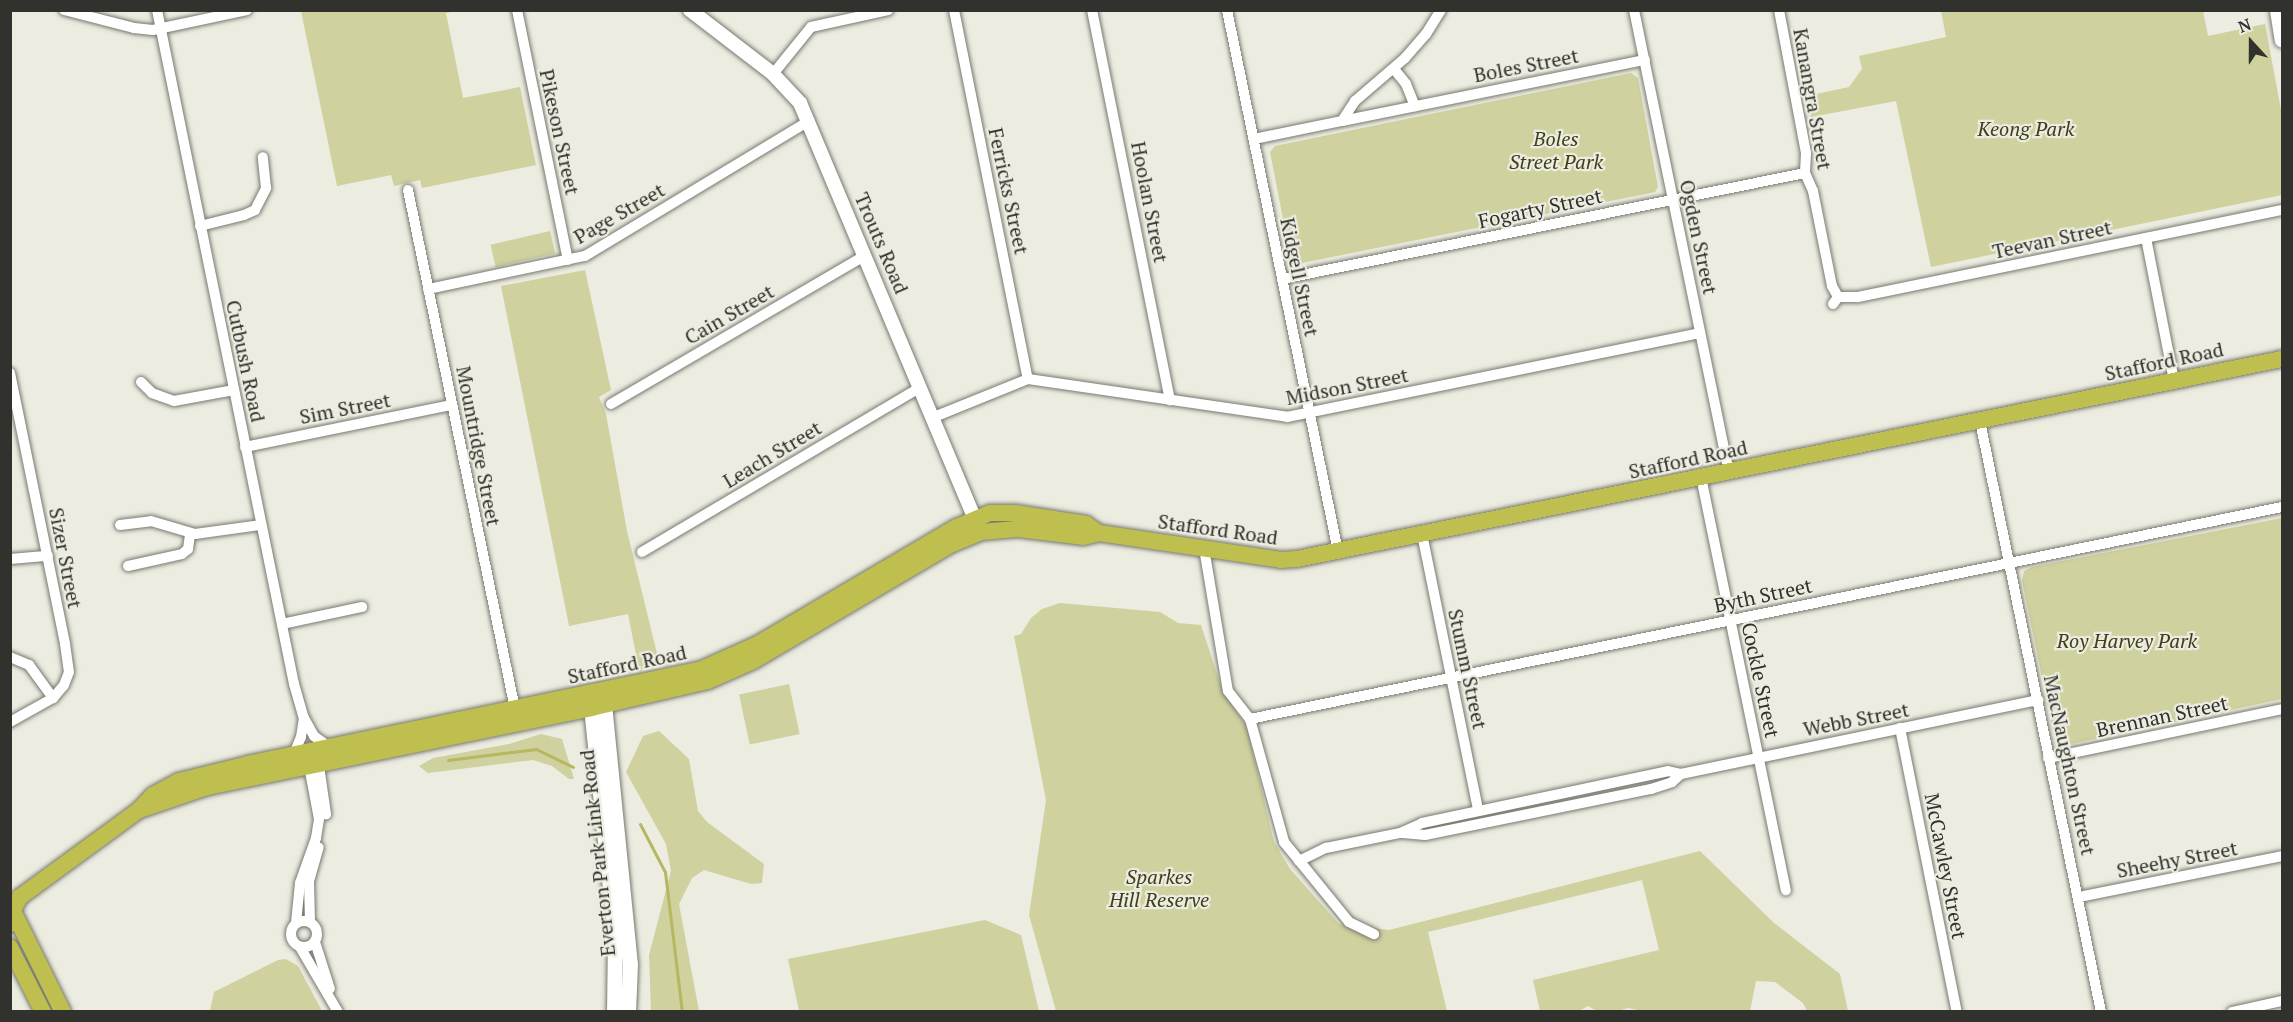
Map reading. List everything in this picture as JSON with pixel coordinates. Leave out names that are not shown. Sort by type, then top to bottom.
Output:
[{"type":"highway","name":"Stafford Road","points":[[11,913],[20,897],[28,890],[139,810],[153,795],[179,782],[597,700],[691,673],[746,651],[978,525],[997,512],[1086,524],[1099,533],[1288,560],[2283,359]]},
{"type":"highway","name":"Stafford Road","points":[[312,756],[515,709],[597,700]]},
{"type":"highway","points":[[11,913],[63,1011]]},
{"type":"highway","points":[[10,947],[18,975],[43,1011]]},
{"type":"main road","points":[[2277,10],[2282,33]]},
{"type":"main road","name":"Everton Park Link Road","points":[[597,700],[615,935],[614,1011]]},
{"type":"main road","name":"Everton Park Link Road","points":[[597,700],[630,964],[628,1011]]},
{"type":"street","points":[[64,10],[134,28],[161,28],[247,10]]},
{"type":"street","name":"Cutbush Road","points":[[157,10],[282,624],[304,718],[314,736],[312,756]]},
{"type":"street","name":"Pikeson Street","points":[[517,10],[568,260]]},
{"type":"street","name":"Trouts Road","points":[[690,10],[773,74],[793,94],[809,121],[978,525]]},
{"type":"street","points":[[773,74],[811,27],[888,10]]},
{"type":"street","name":"Ferricks Street","points":[[954,10],[1028,379]]},
{"type":"street","name":"Hoolan Street","points":[[1092,10],[1170,400]]},
{"type":"street","name":"Kidgell Street","points":[[1227,10],[1338,551]]},
{"type":"street","points":[[1342,121],[1355,100],[1394,69],[1426,34],[1441,10]]},
{"type":"street","name":"Ogden Street","points":[[1634,10],[1730,471]]},
{"type":"street","name":"Kanangra Street","points":[[1780,11],[1806,153],[1805,173],[1813,191],[1836,300]]},
{"type":"street","name":"Boles Street","points":[[1254,139],[1644,60]]},
{"type":"street","points":[[1394,69],[1406,84],[1415,106]]},
{"type":"street","name":"Page Street","points":[[428,289],[568,260],[591,252],[809,121]]},
{"type":"street","points":[[200,226],[255,210],[266,188],[263,157]]},
{"type":"street","name":"Fogarty Street","points":[[1282,279],[1805,173]]},
{"type":"street","name":"Mountridge Street","points":[[408,190],[515,709]]},
{"type":"street","name":"Teevan Street","points":[[1836,300],[2283,210]]},
{"type":"street","points":[[2146,238],[2174,381]]},
{"type":"street","name":"Cain Street","points":[[611,404],[866,255]]},
{"type":"street","name":"Midson Street","points":[[1028,379],[1275,417],[1310,412],[1700,333]]},
{"type":"street","name":"Sizer Street","points":[[10,373],[69,667],[64,685],[53,698]]},
{"type":"street","points":[[934,417],[1028,379]]},
{"type":"street","points":[[141,382],[152,393],[174,401],[234,390]]},
{"type":"street","name":"Leach Street","points":[[642,552],[921,387]]},
{"type":"street","name":"Sim Street","points":[[245,447],[452,405]]},
{"type":"street","name":"MacNaughton Street","points":[[1980,421],[2101,1011]]},
{"type":"street","name":"Cockle Street","points":[[1701,477],[1786,890]]},
{"type":"street","name":"Byth Street","points":[[1251,719],[2283,507]]},
{"type":"street","points":[[120,525],[151,521],[190,534],[261,525]]},
{"type":"street","points":[[128,566],[182,554],[188,549],[190,534]]},
{"type":"street","name":"Stumm Street","points":[[1422,534],[1478,810]]},
{"type":"street","points":[[1204,548],[1228,691],[1251,719],[1284,842],[1349,922],[1374,934]]},
{"type":"street","points":[[10,559],[48,556]]},
{"type":"street","points":[[282,624],[362,608]]},
{"type":"street","points":[[10,657],[29,665],[53,698],[10,722]]},
{"type":"street","name":"Webb Street","points":[[1299,861],[1326,848],[1400,833],[1422,823],[1478,810],[1668,771],[1681,774],[2038,700]]},
{"type":"street","name":"Brennan Street","points":[[2048,758],[2283,709]]},
{"type":"street","name":"Cutbush Road","points":[[304,718],[301,737],[312,756]]},
{"type":"street","name":"McCawley Street","points":[[1900,728],[1957,1011]]},
{"type":"street","points":[[312,756],[326,820],[309,881],[310,922],[317,930],[315,942],[337,1010]]},
{"type":"street","points":[[312,756],[319,819],[316,838],[300,883],[296,923],[291,930],[291,938],[300,947],[337,1010]]},
{"type":"street","name":"Webb Street","points":[[1400,833],[1425,835],[1651,789],[1672,782],[1681,774]]},
{"type":"street","name":"Sheehy Street","points":[[2079,897],[2283,856]]},
{"type":"street","points":[[296,923],[310,922]]},
{"type":"street","points":[[300,947],[308,947],[315,942]]},
{"type":"street","points":[[2232,1011],[2283,1001]]},
{"type":"green space","points":[[301,11],[457,11],[446,13],[463,98],[520,87],[536,165],[422,188],[420,180],[394,186],[391,175],[337,186]]},
{"type":"green space","name":"Keong Park","points":[[1941,11],[2203,11],[2208,36],[2265,24],[2282,115],[2282,195],[1931,267],[1896,101],[1811,117],[1807,96],[1849,87],[1862,69],[1859,56],[1946,37]]},
{"type":"green space","name":"Boles Street Park","points":[[1631,73],[1638,78],[1658,187],[1655,192],[1292,265],[1270,152],[1275,146]]},
{"type":"green space","points":[[550,231],[555,253],[496,267],[491,245]]},
{"type":"green space","points":[[585,270],[611,390],[599,397],[606,414],[627,531],[660,666],[639,670],[628,614],[569,626],[501,286]]},
{"type":"green space","name":"Roy Harvey Park","points":[[2282,518],[2282,699],[2071,744],[2063,743],[2054,735],[2022,581],[2024,571],[2032,567]]},
{"type":"green space","name":"Sparkes Hill Reserve","points":[[1060,603],[1160,612],[1178,623],[1201,625],[1223,692],[1247,727],[1274,842],[1290,869],[1339,924],[1389,930],[1700,851],[1773,922],[1840,974],[1848,1011],[1807,1011],[1803,1003],[1775,982],[1756,981],[1750,1011],[1647,1012],[1628,1008],[1598,1012],[1588,1006],[1579,1011],[1540,1011],[1533,980],[1659,950],[1642,880],[1428,932],[1447,1011],[1056,1011],[1029,915],[1046,800],[1014,636],[1021,634],[1031,618],[1042,609]]},
{"type":"green space","points":[[789,684],[800,734],[750,744],[739,695]]},
{"type":"green space","points":[[659,731],[689,759],[698,811],[707,822],[764,864],[762,883],[751,884],[704,870],[692,878],[679,904],[699,1011],[651,1011],[649,955],[671,871],[666,844],[626,772],[643,736]]},
{"type":"green space","points":[[541,734],[562,739],[574,779],[569,779],[552,766],[533,760],[428,773],[419,766],[433,758],[509,744]]},
{"type":"green space","points":[[985,920],[1021,935],[1039,1011],[799,1011],[788,959]]},
{"type":"green space","points":[[286,959],[298,966],[322,1011],[210,1011],[214,992],[278,960]]},
{"type":"waterway","points":[[448,760],[536,749],[573,767]]},
{"type":"waterway","points":[[640,824],[665,872],[682,1012]]}]
